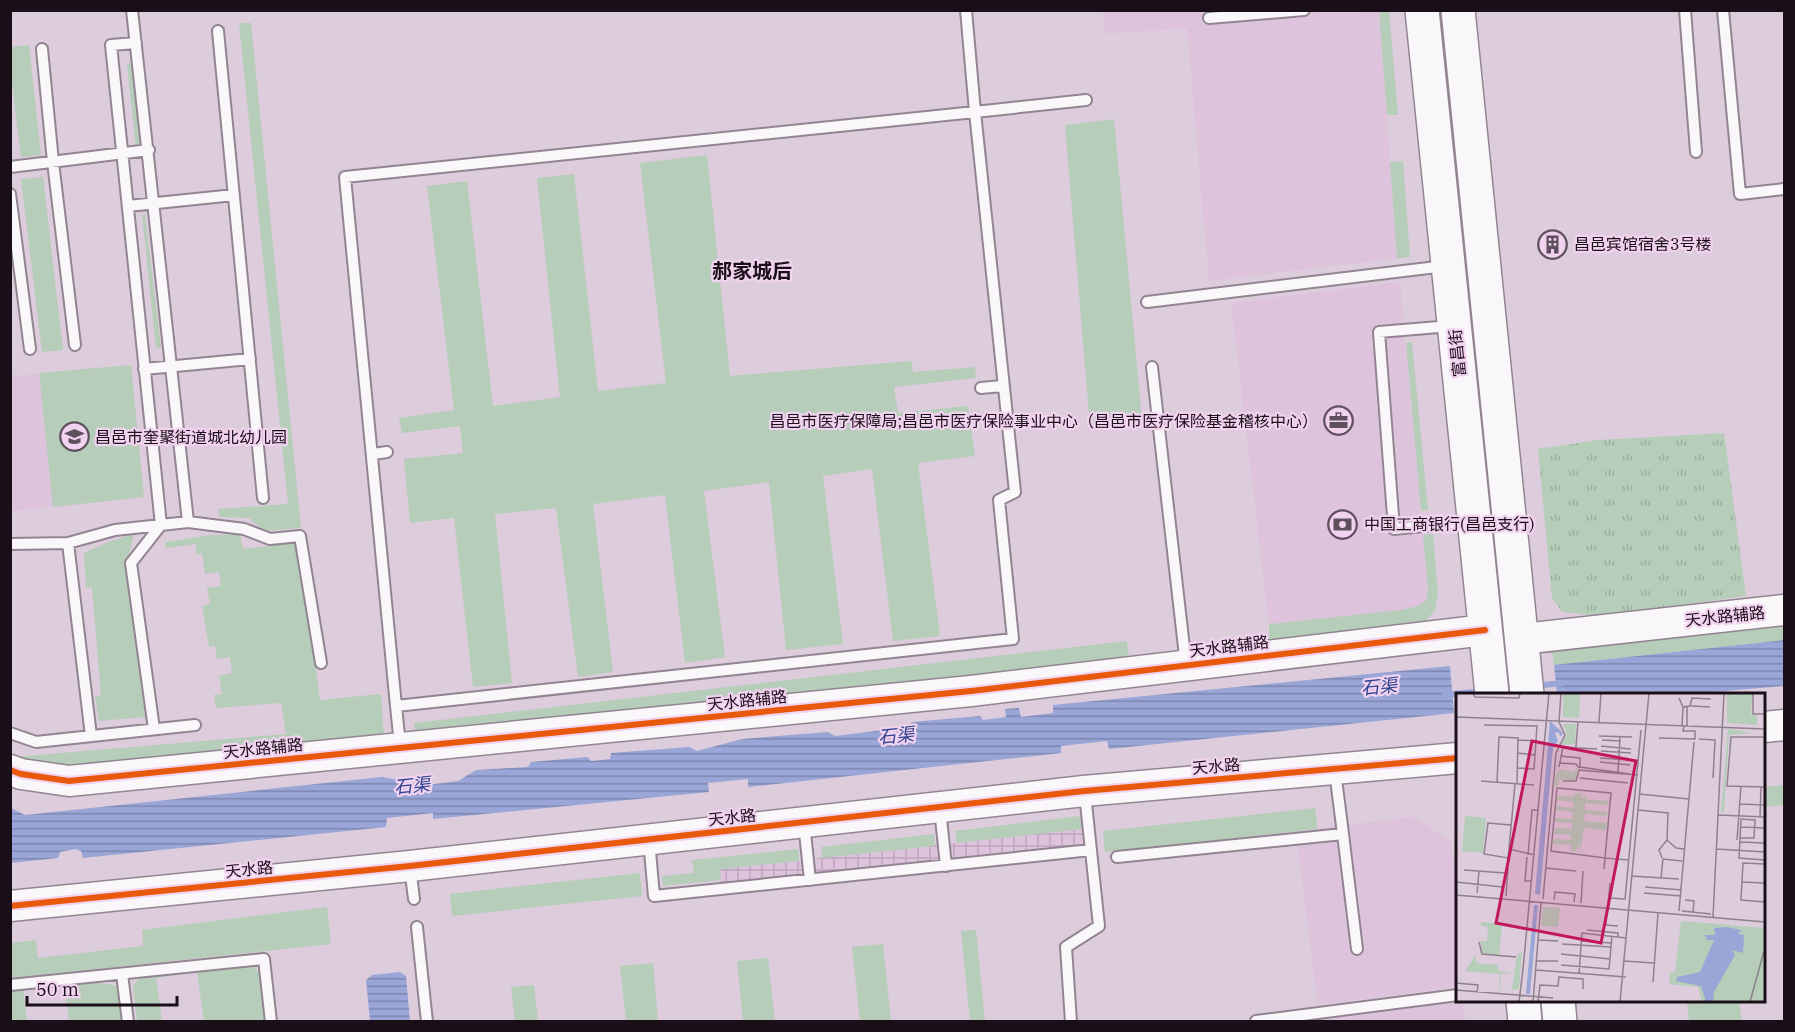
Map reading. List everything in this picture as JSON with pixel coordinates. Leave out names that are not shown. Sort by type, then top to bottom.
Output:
[{"type":"main road","name":"富昌街","points":[[1422,10],[1492,693]]},
{"type":"main road","points":[[1458,10],[1527,693]]},
{"type":"main road","points":[[1523,1002],[1525,1022]]},
{"type":"main road","points":[[1558,1002],[1560,1022]]},
{"type":"street","name":"天水路辅路","points":[[1522,648],[1785,610]]},
{"type":"street","name":"天水路辅路","points":[[10,770],[21,774],[69,781],[971,691],[1186,665],[1487,642]]},
{"type":"street","points":[[1765,727],[1785,725]]},
{"type":"street","name":"天水路","points":[[10,906],[410,866],[1084,791],[1456,759]]},
{"type":"lane","points":[[132,10],[188,522]]},
{"type":"lane","points":[[396,706],[1013,639],[999,500],[1015,492],[1002,386],[966,10]]},
{"type":"lane","points":[[1209,18],[1304,10]]},
{"type":"lane","points":[[1685,10],[1696,152]]},
{"type":"lane","points":[[1723,10],[1740,194],[1785,189]]},
{"type":"lane","points":[[218,32],[263,498]]},
{"type":"lane","points":[[136,43],[111,45],[161,525],[131,563],[154,729]]},
{"type":"lane","points":[[42,49],[75,345]]},
{"type":"lane","points":[[400,748],[345,177],[1086,100]]},
{"type":"lane","points":[[10,167],[149,150]]},
{"type":"lane","points":[[10,194],[30,349]]},
{"type":"lane","points":[[128,206],[234,195]]},
{"type":"lane","points":[[1147,302],[1448,265]]},
{"type":"lane","points":[[1454,326],[1379,332],[1394,529],[1474,521]]},
{"type":"lane","points":[[144,369],[250,359]]},
{"type":"lane","points":[[1152,367],[1186,665]]},
{"type":"lane","points":[[981,388],[1002,386]]},
{"type":"lane","points":[[372,454],[387,452]]},
{"type":"lane","points":[[10,544],[68,543],[115,530],[188,522],[244,529],[270,539],[300,536],[321,663]]},
{"type":"lane","points":[[68,543],[91,736]]},
{"type":"lane","points":[[10,733],[36,741],[195,725]]},
{"type":"lane","points":[[1335,770],[1357,949]]},
{"type":"lane","points":[[1071,1022],[1066,947],[1100,926],[1084,791]]},
{"type":"lane","points":[[939,807],[946,866]]},
{"type":"lane","points":[[804,822],[810,880]]},
{"type":"lane","points":[[1117,857],[1343,834]]},
{"type":"lane","points":[[649,840],[654,896],[1091,850]]},
{"type":"lane","points":[[410,866],[414,899]]},
{"type":"lane","points":[[417,927],[427,1022]]},
{"type":"lane","points":[[10,985],[264,959],[271,1022]]},
{"type":"lane","points":[[122,974],[128,1022]]},
{"type":"lane","points":[[1256,1021],[1456,995]]},
{"type":"shaded area","points":[[1321,10],[1322,14],[1379,11],[1397,258],[1209,281],[1187,28],[1105,34],[1103,11]]},
{"type":"shaded area","points":[[1400,282],[1428,587],[1427,600],[1418,606],[1401,610],[1269,624],[1231,303]]},
{"type":"shaded area","name":"昌邑市奎聚街道城北幼儿园","points":[[131,365],[144,497],[11,511],[10,376]]},
{"type":"shaded area","points":[[1414,817],[1451,841],[1456,875],[1456,987],[1318,1005],[1296,831]]},
{"type":"shaded area","points":[[1082,829],[1084,845],[721,885],[719,869]]},
{"type":"shaded area","points":[[1456,999],[1456,1002],[1463,1002],[1465,1021],[1276,1022]]},
{"type":"green space","points":[[1379,11],[1389,11],[1398,115],[1387,115]]},
{"type":"green space","points":[[239,23],[251,23],[301,528],[264,531],[249,518],[220,517],[218,509],[288,504]]},
{"type":"green space","points":[[29,45],[41,155],[21,157],[11,75],[11,47]]},
{"type":"green space","points":[[132,62],[141,148],[136,148],[127,64]]},
{"type":"green space","points":[[1114,119],[1142,420],[1090,426],[1065,125]]},
{"type":"green space","points":[[707,155],[730,376],[912,361],[913,372],[975,367],[976,378],[894,387],[898,413],[968,406],[975,456],[918,463],[940,636],[893,641],[872,469],[823,476],[843,644],[786,650],[769,482],[704,491],[725,657],[685,663],[665,495],[593,504],[613,672],[578,677],[556,508],[495,514],[512,683],[473,687],[454,518],[410,523],[404,459],[463,453],[460,426],[402,433],[399,418],[454,410],[427,186],[467,181],[493,406],[560,397],[537,178],[574,174],[598,391],[666,383],[640,163]]},
{"type":"green space","points":[[1403,161],[1410,257],[1397,258],[1390,162]]},
{"type":"green space","points":[[43,177],[63,350],[42,352],[21,179]]},
{"type":"green space","points":[[145,214],[161,347],[156,348],[142,215]]},
{"type":"green space","points":[[1412,342],[1428,510],[1421,511],[1406,343]]},
{"type":"green space","name":"昌邑市奎聚街道城北幼儿园","points":[[131,365],[144,497],[53,507],[39,373]]},
{"type":"green space","points":[[1724,433],[1746,596],[1602,616],[1562,612],[1552,598],[1538,449],[1598,440]]},
{"type":"green space","points":[[134,534],[127,564],[145,717],[99,721],[95,696],[101,695],[92,587],[86,588],[84,553]]},
{"type":"green space","points":[[240,534],[243,549],[299,542],[320,700],[381,694],[384,739],[66,768],[22,766],[14,757],[286,734],[281,703],[216,708],[214,695],[222,694],[219,676],[232,673],[230,657],[217,659],[215,646],[209,647],[202,606],[210,604],[207,588],[221,586],[219,572],[205,574],[202,553],[196,555],[196,544],[166,548],[165,542],[211,535]]},
{"type":"green space","points":[[1433,534],[1438,593],[1435,610],[1423,624],[1269,640],[1269,624],[1401,610],[1418,606],[1427,600],[1428,587],[1423,535]]},
{"type":"green space","points":[[1784,624],[1784,640],[1554,665],[1552,650]]},
{"type":"green space","points":[[1127,641],[1129,660],[416,737],[414,723]]},
{"type":"green space","points":[[1784,785],[1784,805],[1765,807],[1765,787]]},
{"type":"green space","points":[[1315,808],[1318,829],[1105,852],[1103,831]]},
{"type":"green space","points":[[1080,816],[1082,829],[957,843],[955,831]]},
{"type":"green space","points":[[934,834],[935,846],[822,858],[821,847]]},
{"type":"green space","points":[[798,849],[799,861],[720,869],[721,880],[663,886],[662,876],[694,873],[692,860]]},
{"type":"green space","points":[[640,873],[642,896],[452,916],[450,894]]},
{"type":"green space","points":[[327,907],[331,944],[11,978],[11,943],[36,940],[38,958],[143,946],[142,930]]},
{"type":"green space","points":[[976,930],[985,1021],[970,1021],[961,931]]},
{"type":"green space","points":[[883,944],[891,1021],[860,1021],[852,947]]},
{"type":"green space","points":[[768,958],[775,1021],[743,1021],[737,961]]},
{"type":"green space","points":[[653,963],[658,1021],[626,1021],[620,966]]},
{"type":"green space","points":[[251,964],[259,972],[265,1021],[204,1021],[197,972],[156,978],[162,1021],[137,1021],[133,986],[139,978]]},
{"type":"green space","points":[[86,981],[119,986],[123,1021],[69,1021],[64,985],[23,990],[27,1021],[11,1021],[10,990]]},
{"type":"green space","points":[[534,985],[538,1021],[515,1021],[511,987]]},
{"type":"green space","points":[[1687,1002],[1739,1002],[1742,1021],[1689,1021]]},
{"type":"water","points":[[1784,640],[1784,686],[1703,693],[1557,693],[1554,665]]},
{"type":"water","points":[[1450,666],[1454,713],[1109,749],[1107,741],[1061,746],[1061,753],[748,787],[748,779],[708,783],[709,792],[433,819],[433,813],[387,818],[386,827],[83,858],[81,851],[75,849],[60,852],[58,858],[11,863],[11,808],[25,815],[382,777],[427,785],[458,781],[476,770],[528,767],[531,762],[587,757],[591,761],[610,759],[611,753],[689,747],[697,751],[742,739],[828,732],[835,736],[907,727],[912,722],[980,716],[983,720],[1006,717],[1005,709],[1019,708],[1021,717],[1053,713],[1053,705]]},
{"type":"water","points":[[400,972],[406,976],[410,1021],[370,1021],[366,980],[372,975]]},
{"type":"waterway","name":"石渠","points":[[1534,686],[1563,683]]},
{"type":"waterway","name":"石渠","points":[[1464,693],[1482,691]]},
{"type":"waterway","name":"石渠","points":[[1445,695],[1456,694]]},
{"type":"cycle path","points":[[10,770],[21,774],[69,781],[971,691],[1485,630]]},
{"type":"cycle path","points":[[10,906],[410,866],[1084,791],[1456,758]]},
{"type":"place","name":"昌邑宾馆宿舍3号楼","points":[[1553,244]]},
{"type":"place","name":"昌邑市医疗保障局;昌邑市医疗保险事业中心（昌邑市医疗保险基金稽核中心）","points":[[1339,421]]},
{"type":"place","name":"昌邑市奎聚街道城北幼儿园","points":[[74,437]]},
{"type":"place","name":"中国工商银行(昌邑支行)","points":[[1343,524]]},
{"type":"district","name":"郝家城后","points":[[752,271]]}]
